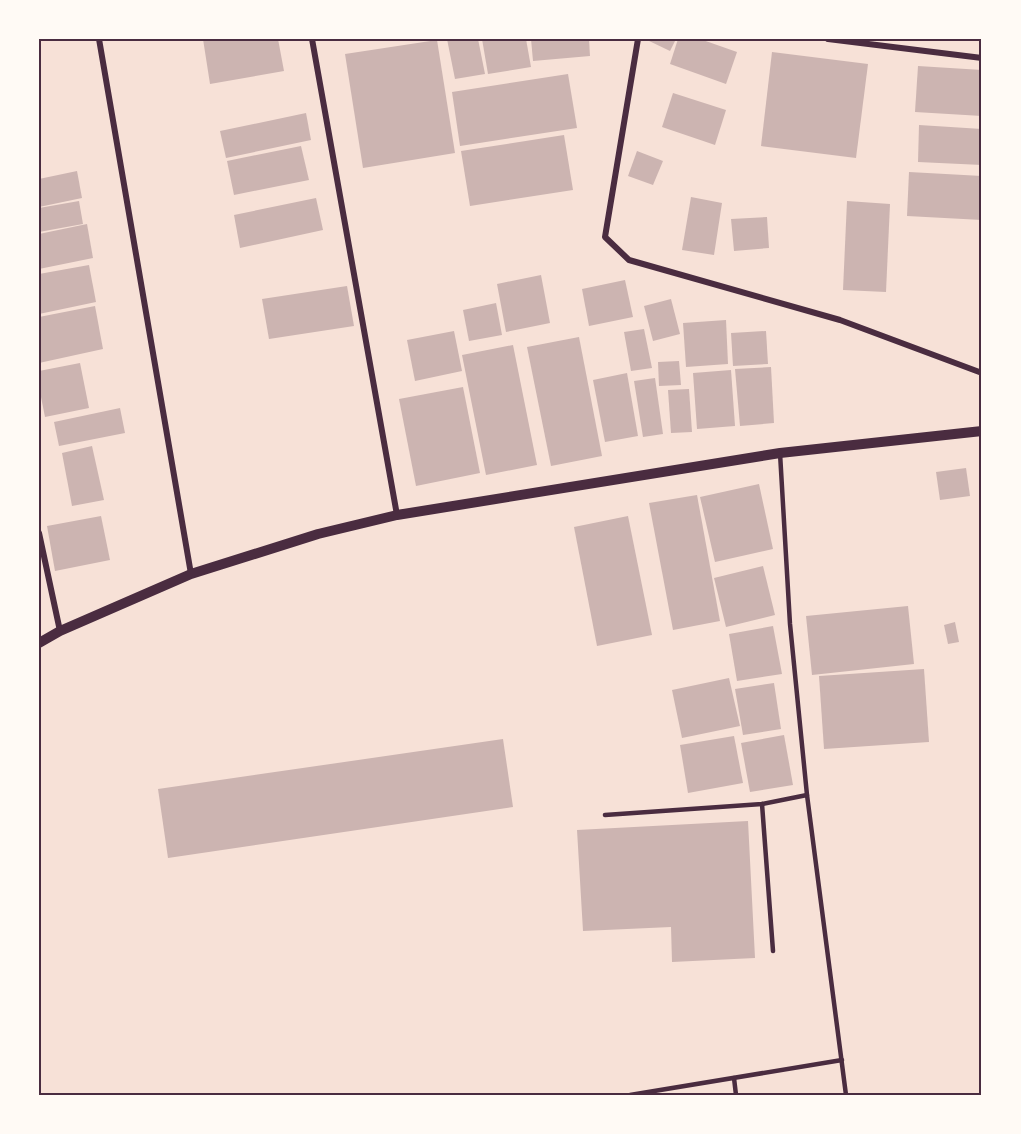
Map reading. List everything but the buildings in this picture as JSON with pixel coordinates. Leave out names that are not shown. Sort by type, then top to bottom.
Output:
[{"type":"street","points":[[99,39],[191,574]]},
{"type":"street","points":[[312,39],[397,515]]},
{"type":"street","points":[[638,39],[605,237],[629,260],[840,320],[982,373]]},
{"type":"street","points":[[828,39],[982,58]]},
{"type":"street","points":[[39,643],[60,631],[191,574],[318,534],[397,515],[780,453],[982,431]]},
{"type":"street","points":[[39,533],[60,631]]},
{"type":"lane","points":[[780,453],[790,624],[807,795],[846,1095]]},
{"type":"lane","points":[[605,815],[762,804],[807,795]]},
{"type":"lane","points":[[762,804],[774,951]]},
{"type":"lane","points":[[630,1095],[648,1094],[842,1060]]},
{"type":"lane","points":[[734,1078],[736,1095]]}]
